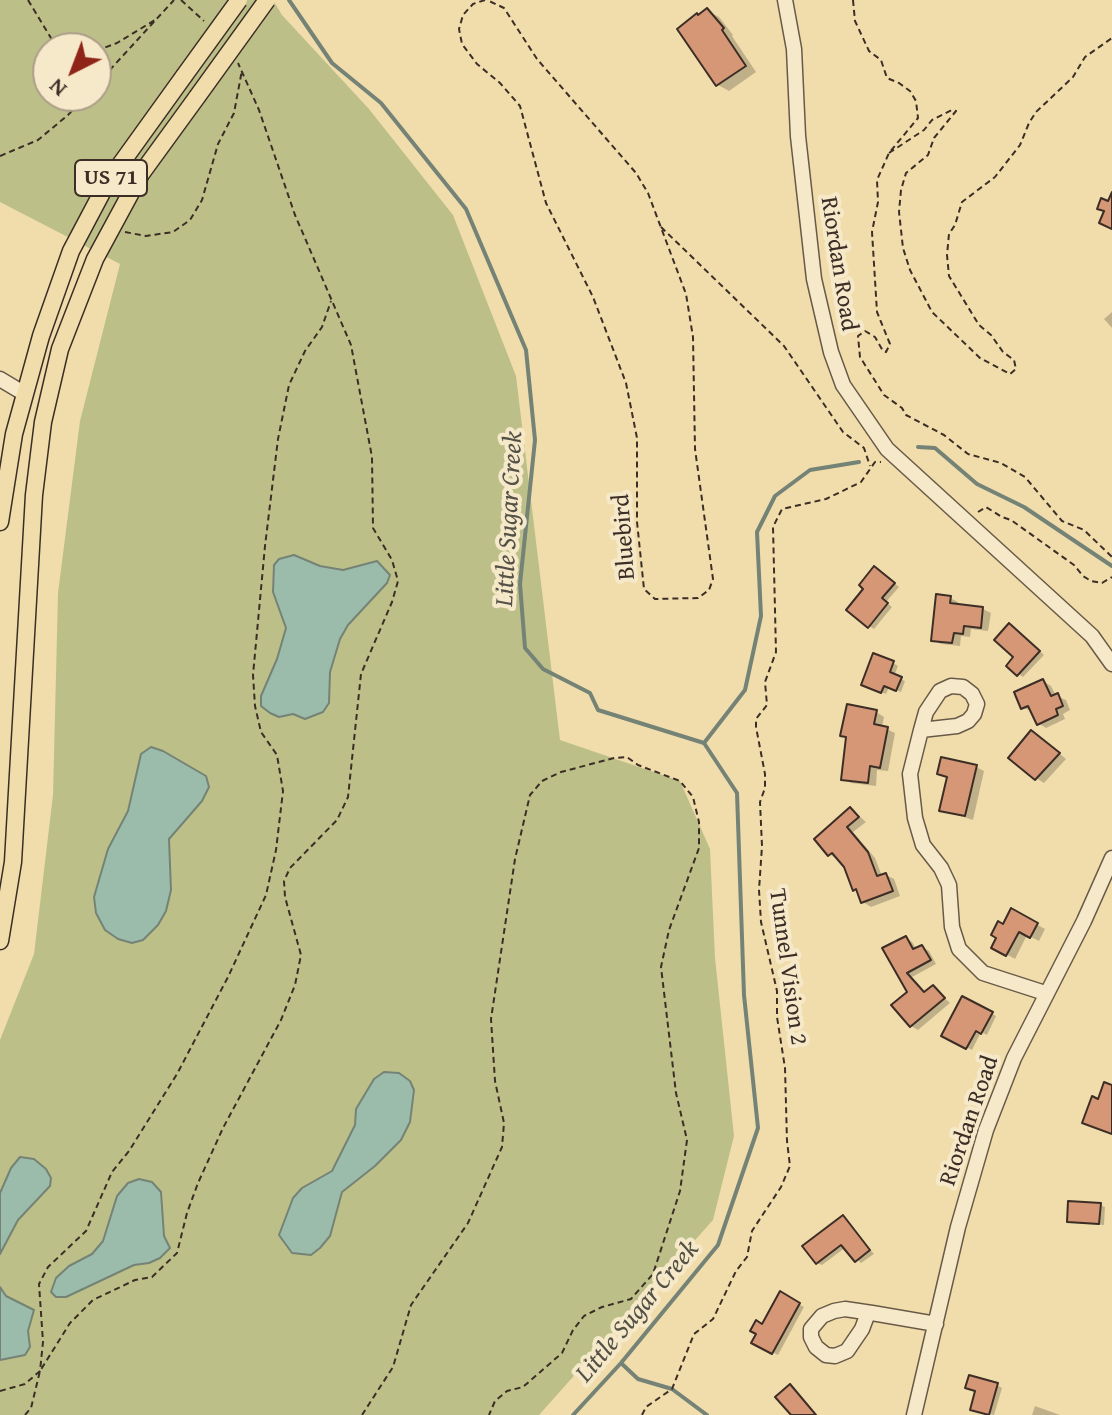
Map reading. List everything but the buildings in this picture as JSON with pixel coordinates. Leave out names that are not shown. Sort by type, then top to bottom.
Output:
[{"type":"main road","name":"US 71","points":[[0,522],[14,434],[55,291],[71,251],[107,183],[239,0]]},
{"type":"main road","name":"US 71","points":[[0,941],[13,862],[33,509],[43,422],[60,349],[90,270],[141,174],[267,0]]},
{"type":"street","name":"Riordan Road","points":[[785,0],[794,49],[798,136],[814,279],[843,385],[887,449],[1092,636],[1112,664]]},
{"type":"street","points":[[0,379],[25,394]]},
{"type":"street","points":[[921,730],[910,774],[915,818],[923,845],[941,868],[949,885],[952,927],[959,949],[983,973],[1045,993]]},
{"type":"street","name":"Riordan Road","points":[[914,1415],[958,1227],[986,1130],[1014,1058],[1084,921],[1112,858]]},
{"type":"street","points":[[868,1313],[936,1324]]},
{"type":"path","points":[[28,0],[46,32]]},
{"type":"path","points":[[112,68],[174,0]]},
{"type":"path","points":[[181,0],[207,26]]},
{"type":"path","name":"Bluebird","points":[[486,0],[494,1],[513,20],[537,59],[636,173],[648,193],[690,309],[696,420],[693,427],[713,579],[705,595],[664,601],[646,594],[641,580],[637,522],[637,438],[626,383],[607,329],[546,203],[520,106],[500,83],[477,64],[462,44],[459,29],[463,15],[473,4],[486,0]]},
{"type":"path","points":[[853,0],[855,21],[869,51],[881,60],[887,78],[910,91],[916,101],[918,118],[889,153],[877,180],[878,202],[872,232],[877,312],[890,344],[886,352],[883,351],[875,337],[865,331],[858,336],[860,357],[884,395],[902,408],[906,415],[944,435],[968,454],[1001,463],[1025,477],[1062,521],[1084,530],[1112,557]]},
{"type":"path","points":[[112,45],[159,17]]},
{"type":"path","points":[[889,153],[924,130],[932,120],[956,111],[934,138],[928,155],[906,173],[899,212],[903,248],[910,270],[932,312],[980,358],[1010,374],[1016,369],[1014,360],[975,320],[968,303],[949,276],[949,234],[962,202],[995,177],[1020,145],[1036,112],[1073,77],[1085,57],[1112,38]]},
{"type":"path","points":[[0,1391],[25,1384],[40,1371],[70,1323],[93,1300],[135,1280],[152,1277],[177,1253],[198,1183],[223,1128],[281,1020],[295,985],[301,955],[285,897],[284,881],[290,868],[337,820],[348,797],[361,674],[398,581],[392,560],[373,528],[372,457],[351,345],[295,215],[259,110],[242,69],[233,58]]},
{"type":"path","points":[[110,229],[146,236],[173,232],[190,220],[202,200],[218,144],[234,113],[242,69]]},
{"type":"path","points":[[0,156],[38,140],[71,112]]},
{"type":"path","points":[[660,226],[784,346],[843,432],[864,448],[871,468]]},
{"type":"path","points":[[25,1415],[31,1408],[40,1371],[43,1342],[39,1284],[48,1267],[86,1231],[112,1172],[129,1151],[177,1074],[228,977],[266,895],[276,850],[283,791],[277,755],[261,732],[255,706],[253,675],[265,546],[278,439],[289,385],[305,351],[322,327],[331,300]]},
{"type":"path","name":"Tunnel Vision 2","points":[[642,1415],[646,1407],[672,1389],[694,1334],[713,1319],[736,1271],[747,1257],[752,1231],[781,1187],[790,1166],[777,991],[761,922],[759,890],[762,846],[760,802],[765,788],[765,774],[756,719],[767,705],[765,682],[776,652],[773,527],[782,509],[826,499],[861,482],[875,462],[885,463]]},
{"type":"path","points":[[968,522],[986,507],[1011,520],[1074,565],[1091,581],[1102,583],[1112,577]]},
{"type":"path","points":[[362,1415],[393,1367],[411,1305],[468,1223],[502,1147],[504,1123],[495,1081],[491,1019],[515,859],[530,795],[542,781],[561,772],[627,757],[638,765],[680,781],[693,797],[699,822],[699,848],[669,930],[661,967],[676,1093],[687,1140],[680,1191],[653,1274],[631,1299],[584,1316],[562,1353],[523,1387],[507,1391],[495,1401],[489,1415]]},
{"type":"green space","points":[[0,0],[273,0],[282,15],[369,109],[453,215],[516,376],[560,740],[680,781],[710,849],[715,958],[734,1136],[713,1220],[539,1415],[0,1415],[0,1040],[34,954],[53,795],[58,593],[80,421],[120,264],[0,202]]},
{"type":"shaded area","points":[[294,555],[320,566],[343,570],[377,561],[390,575],[387,583],[348,625],[340,639],[330,672],[329,703],[323,712],[305,719],[293,714],[279,717],[261,706],[261,696],[286,628],[273,592],[274,565],[279,559]]},
{"type":"shaded area","points":[[151,747],[206,776],[209,787],[202,801],[169,839],[171,890],[166,911],[158,925],[143,940],[132,943],[118,939],[105,930],[96,913],[94,897],[108,849],[128,811],[141,754]]},
{"type":"shaded area","points":[[384,1072],[399,1073],[410,1081],[414,1090],[410,1122],[401,1140],[342,1192],[330,1236],[320,1248],[311,1255],[292,1253],[279,1235],[293,1198],[302,1188],[332,1171],[355,1125],[356,1109],[374,1079]]},
{"type":"shaded area","points":[[20,1157],[34,1159],[46,1169],[51,1178],[50,1186],[18,1220],[0,1254],[0,1193],[11,1168]]},
{"type":"shaded area","points":[[139,1179],[152,1182],[161,1192],[164,1236],[170,1248],[149,1263],[134,1265],[66,1297],[56,1297],[51,1292],[56,1278],[69,1266],[92,1254],[103,1241],[117,1196],[128,1183]]},
{"type":"shaded area","points":[[0,1287],[6,1296],[34,1310],[28,1331],[30,1347],[25,1355],[0,1360]]},
{"type":"waterway","name":"Little Sugar Creek","points":[[289,0],[332,63],[381,103],[466,209],[526,350],[535,440],[520,584],[525,648],[543,669],[590,693],[598,710],[704,743],[737,793],[744,995],[758,1128],[718,1245],[621,1363],[573,1415]]},
{"type":"waterway","points":[[918,447],[935,448],[977,484],[1024,507],[1112,566]]},
{"type":"waterway","points":[[704,743],[745,690],[761,616],[757,532],[775,496],[810,470],[859,462]]},
{"type":"waterway","points":[[621,1363],[638,1379],[672,1389],[707,1415]]}]
